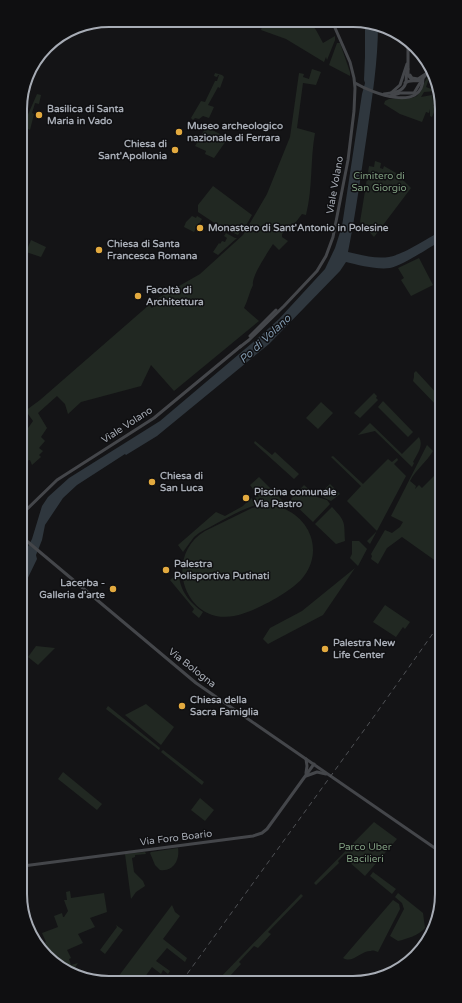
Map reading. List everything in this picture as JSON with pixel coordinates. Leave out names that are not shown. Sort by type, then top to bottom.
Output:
[{"type":"street","name":"Viale Volano","points":[[27,509],[57,480],[154,418],[249,340],[320,266],[332,241],[348,160],[354,111],[355,83],[350,62],[335,27]]},
{"type":"street","points":[[408,48],[409,77],[417,85],[418,89]]},
{"type":"street","points":[[389,95],[398,88],[401,83],[408,60]]},
{"type":"street","points":[[408,60],[410,74],[414,78],[420,78],[427,73]]},
{"type":"street","points":[[407,93],[405,85],[408,69]]},
{"type":"street","points":[[389,95],[414,93],[427,74]]},
{"type":"street","points":[[355,83],[382,95],[414,96],[420,92],[424,78]]},
{"type":"street","points":[[389,95],[398,92],[405,85],[413,81],[424,78]]},
{"type":"street","name":"Via Bologna","points":[[27,542],[196,683],[435,848]]},
{"type":"street","name":"Via Foro Boario","points":[[303,778],[307,768],[306,758]]},
{"type":"street","name":"Via Foro Boario","points":[[303,778],[314,768],[314,764]]},
{"type":"street","name":"Via Foro Boario","points":[[27,865],[253,836],[262,833],[314,764]]},
{"type":"street","points":[[309,774],[317,772],[328,775]]},
{"type":"green space","points":[[262,27],[314,27],[323,43],[335,36],[335,40],[327,60],[326,57],[324,62],[286,39],[261,30]]},
{"type":"green space","points":[[337,43],[340,43],[350,76],[329,65]]},
{"type":"green space","points":[[312,69],[321,72],[316,85],[303,83],[297,128],[315,133],[312,153],[311,184],[306,215],[302,214],[289,231],[285,231],[282,234],[282,237],[288,241],[279,250],[273,244],[260,264],[244,308],[259,321],[174,391],[151,365],[141,386],[81,402],[68,414],[65,404],[57,396],[38,413],[47,428],[41,437],[45,441],[39,448],[43,451],[39,455],[41,457],[32,465],[30,460],[27,461],[27,430],[33,421],[27,414],[27,410],[149,305],[152,308],[156,304],[153,301],[200,274],[243,235],[267,194],[290,137],[299,73],[304,74],[303,77],[309,79]]},
{"type":"green space","points":[[215,73],[224,77],[220,88],[218,87],[208,105],[214,107],[209,118],[203,116],[199,119],[195,118],[193,120],[191,118],[201,101],[205,102],[215,81],[217,81],[219,75],[217,77],[214,76]]},
{"type":"green space","points":[[429,76],[426,87],[432,90],[433,91],[424,92],[421,97],[432,95],[433,104],[434,96],[433,106],[435,107],[435,110],[432,117],[430,116],[430,109],[429,113],[426,112],[422,122],[400,114],[384,104],[385,101],[389,99],[412,98],[417,96]]},
{"type":"green space","points":[[37,94],[41,95],[39,104],[35,103],[30,130],[27,128],[27,117]]},
{"type":"green space","points":[[206,127],[228,138],[214,158],[205,154],[206,151],[195,146]]},
{"type":"green space","name":"Cimitero di San Giorgio","points":[[375,161],[381,163],[380,168],[383,169],[384,166],[396,173],[411,188],[374,237],[360,222],[369,166],[374,167]]},
{"type":"green space","points":[[213,186],[252,215],[244,229],[242,228],[238,235],[222,228],[198,212],[198,205]]},
{"type":"green space","points":[[192,216],[196,218],[197,216],[202,219],[194,232],[184,227],[186,222]]},
{"type":"green space","points":[[226,233],[237,238],[218,255],[213,252],[219,243],[220,244],[222,241],[225,242],[227,238],[224,236]]},
{"type":"green space","points":[[31,240],[46,247],[41,257],[27,252]]},
{"type":"green space","points":[[419,258],[433,285],[411,296],[401,280],[404,278],[398,268]]},
{"type":"green space","points":[[416,371],[435,392],[435,404],[413,381],[414,373]]},
{"type":"green space","points":[[374,393],[378,400],[360,418],[354,413]]},
{"type":"green space","points":[[383,401],[413,432],[408,437],[378,407]]},
{"type":"green space","points":[[321,402],[333,413],[318,429],[306,418]]},
{"type":"green space","points":[[370,423],[402,454],[419,437],[421,444],[412,467],[375,431],[358,435]]},
{"type":"green space","points":[[255,441],[272,455],[275,452],[299,474],[294,479],[254,443]]},
{"type":"green space","points":[[427,445],[433,451],[410,481],[416,486],[415,489],[419,485],[422,488],[435,475],[435,560],[402,537],[387,548],[378,564],[371,559],[371,554],[385,530],[392,533],[400,527],[403,522],[391,516]]},
{"type":"green space","points":[[333,456],[363,484],[388,459],[392,462],[397,458],[398,460],[394,464],[406,476],[377,531],[347,501],[361,486],[331,457]]},
{"type":"green space","points":[[259,477],[287,505],[287,507],[265,503],[250,507],[199,533],[194,537],[183,552],[178,545],[216,512],[225,516],[243,506],[251,498],[253,500],[256,497],[259,497],[250,485]]},
{"type":"green space","points":[[330,484],[340,494],[331,501],[318,495]]},
{"type":"green space","points":[[304,485],[317,497],[327,500],[330,504],[313,522],[291,501],[291,499]]},
{"type":"green space","points":[[266,505],[279,507],[291,512],[308,529],[312,540],[313,552],[310,564],[304,576],[299,582],[282,594],[251,611],[234,616],[217,616],[203,610],[192,600],[185,587],[182,572],[184,557],[192,542],[205,531],[252,508]]},
{"type":"green space","points":[[332,507],[342,519],[344,525],[345,541],[336,544],[315,524]]},
{"type":"green space","points":[[377,531],[370,544],[367,541]]},
{"type":"green space","points":[[352,541],[359,541],[367,549],[358,566],[350,558],[352,554]]},
{"type":"green space","points":[[355,568],[323,615],[268,644],[263,639],[270,628],[302,611]]},
{"type":"green space","points":[[178,573],[186,596],[203,612],[199,618],[192,612],[194,609],[170,580]]},
{"type":"green space","points":[[385,605],[410,622],[405,629],[403,627],[396,637],[373,622]]},
{"type":"green space","points":[[36,646],[55,648],[38,665],[28,657]]},
{"type":"green space","points":[[146,704],[174,727],[161,745],[125,715]]},
{"type":"green space","points":[[108,706],[160,748],[159,750],[106,709]]},
{"type":"green space","points":[[163,750],[204,782],[202,785],[161,752]]},
{"type":"green space","points":[[63,772],[102,804],[97,810],[58,779]]},
{"type":"green space","points":[[200,798],[214,810],[205,821],[191,810]]},
{"type":"green space","name":"Parco Uber Bacilieri","points":[[374,822],[397,839],[365,876],[347,860],[349,857],[345,854],[338,861],[339,863],[316,885],[314,883]]},
{"type":"green space","points":[[178,848],[177,861],[172,867],[165,870],[160,870],[155,865],[150,853],[151,852]]},
{"type":"green space","points":[[145,852],[146,854],[135,855],[135,857],[132,858],[134,872],[143,881],[145,886],[136,892],[131,899],[125,854]]},
{"type":"green space","points":[[373,872],[396,889],[392,894],[370,876]]},
{"type":"green space","points":[[70,891],[71,898],[104,893],[107,912],[90,918],[95,927],[78,934],[83,943],[67,950],[71,958],[69,959],[71,965],[78,963],[74,969],[51,952],[44,943],[46,942],[42,933],[58,927],[54,916],[62,913],[64,917],[68,911],[64,900],[67,900],[66,892]]},
{"type":"green space","points":[[398,893],[423,913],[425,928],[416,935],[398,941],[390,936],[404,909],[402,903],[395,897]]},
{"type":"green space","points":[[301,894],[303,896],[268,932],[271,934],[258,948],[254,946],[239,962],[241,964],[230,976],[222,976]]},
{"type":"green space","points":[[393,900],[399,904],[400,909],[378,952],[373,951],[363,953],[350,959],[343,958]]},
{"type":"green space","points":[[172,905],[175,912],[180,916],[163,939],[187,958],[185,962],[167,948],[156,961],[170,971],[168,974],[163,970],[161,974],[152,967],[146,976],[119,976]]},
{"type":"green space","points":[[116,925],[123,930],[105,954],[100,950],[117,927]]},
{"type":"water","name":"Po di Volano","points":[[365,28],[378,31],[377,53],[367,134],[348,252],[373,257],[394,256],[435,234],[435,244],[408,260],[390,268],[374,268],[346,262],[340,271],[269,344],[157,436],[126,455],[125,454],[77,485],[63,498],[45,525],[42,540],[36,555],[37,559],[27,580],[27,548],[32,539],[42,506],[48,497],[69,478],[160,421],[279,319],[325,269],[335,248],[342,226],[362,94],[365,83]]},
{"type":"railway","points":[[186,976],[435,630]]},
{"type":"place","name":"Basilica di Santa Maria in Vado","points":[[39,115]]},
{"type":"place","name":"Museo archeologico nazionale di Ferrara","points":[[179,132]]},
{"type":"place","name":"Chiesa di Sant'Apollonia","points":[[175,150]]},
{"type":"place","name":"Monastero di Sant'Antonio in Polesine","points":[[200,228]]},
{"type":"place","name":"Chiesa di Santa Francesca Romana","points":[[99,250]]},
{"type":"place","name":"Facoltà di Architettura","points":[[138,296]]},
{"type":"place","name":"Chiesa di San Luca","points":[[152,482]]},
{"type":"place","name":"Piscina comunale Via Pastro","points":[[246,498]]},
{"type":"place","name":"Palestra Polisportiva Putinati","points":[[166,570]]},
{"type":"place","name":"Lacerba - Galleria d'arte","points":[[113,589]]},
{"type":"place","name":"Palestra New Life Center","points":[[325,649]]},
{"type":"place","name":"Chiesa della Sacra Famiglia","points":[[182,706]]}]
